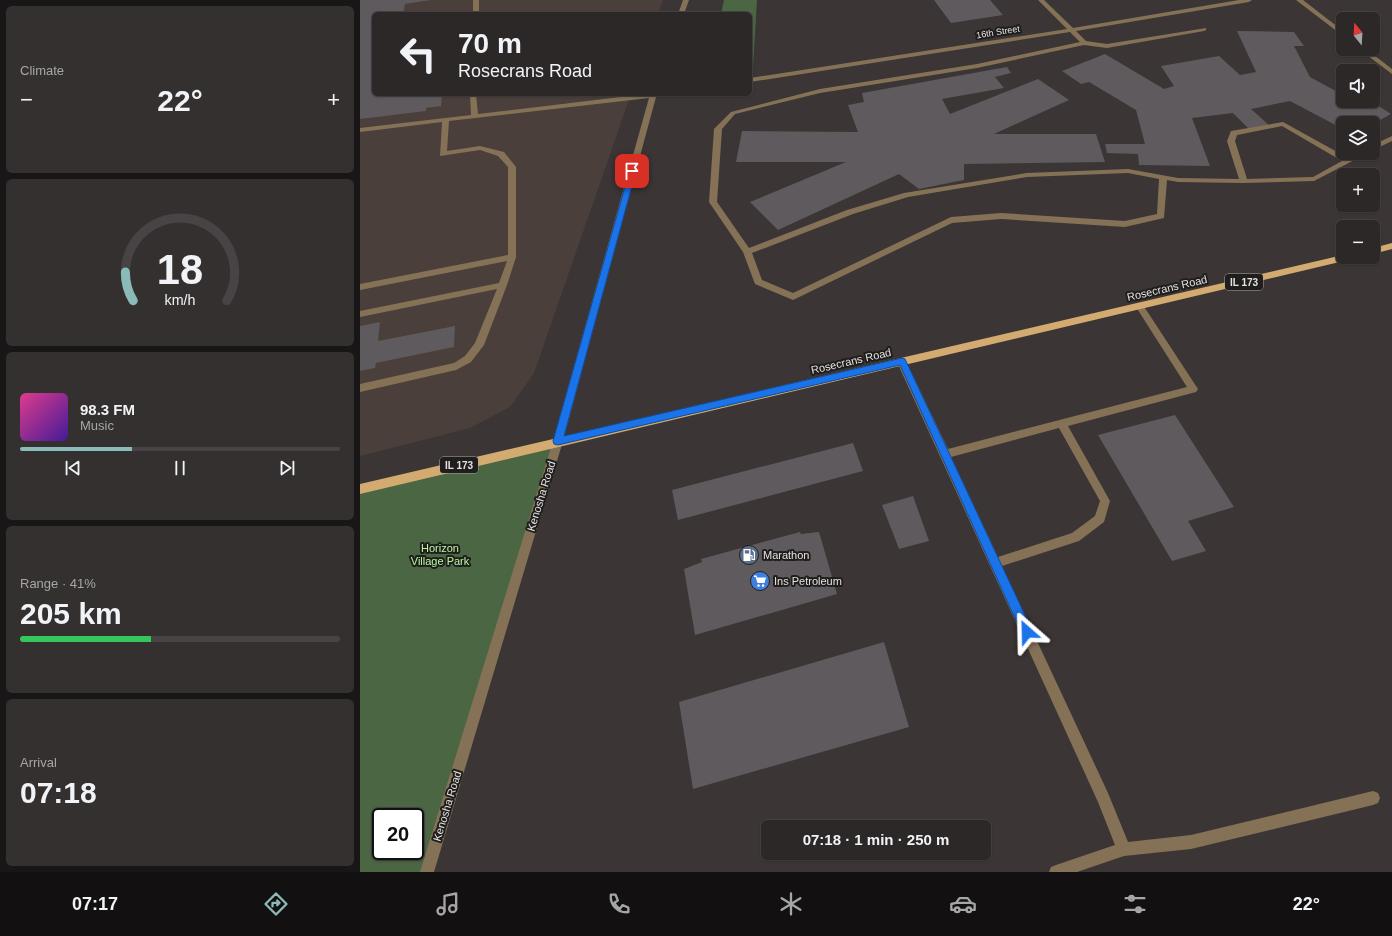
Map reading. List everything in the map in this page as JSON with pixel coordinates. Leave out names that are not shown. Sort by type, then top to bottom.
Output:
[{"type":"main road","points":[[1380,249],[1392,246]]},
{"type":"main road","name":"Rosecrans Road","points":[[360,489],[558,441],[1140,307],[1336,260]]},
{"type":"street","points":[[476,0],[476,12]]},
{"type":"street","points":[[682,12],[686,0]]},
{"type":"street","points":[[1041,0],[1084,42]]},
{"type":"street","points":[[1209,0],[1216,6]]},
{"type":"street","name":"16th Street","points":[[752,80],[1072,30],[1249,0]]},
{"type":"street","points":[[1299,0],[1336,29]]},
{"type":"street","points":[[1162,178],[1161,216],[1125,224],[1001,216],[951,220],[793,297],[758,282],[747,252],[713,202],[718,129],[733,112],[820,91],[977,66],[1084,42],[1108,46],[1204,29]]},
{"type":"street","points":[[1371,56],[1392,72]]},
{"type":"street","points":[[473,96],[475,118]]},
{"type":"street","points":[[360,130],[475,118],[649,96]]},
{"type":"street","name":"Kenosha Road","points":[[427,872],[558,441],[657,96]]},
{"type":"street","points":[[360,388],[456,366],[468,359],[479,345],[503,285],[512,257],[512,167],[501,154],[480,148],[443,154],[446,121]]},
{"type":"street","points":[[1244,181],[1231,141],[1234,133],[1283,124],[1348,161]]},
{"type":"street","points":[[1380,144],[1392,138]]},
{"type":"street","points":[[747,252],[850,212],[907,195],[1027,175],[1128,171],[1178,180],[1244,181],[1314,179],[1348,161]]},
{"type":"street","points":[[360,287],[512,257]]},
{"type":"street","points":[[360,314],[503,285]]},
{"type":"street","points":[[945,454],[1193,389],[1140,307]]},
{"type":"street","points":[[902,362],[1103,798],[1124,849]]},
{"type":"street","points":[[995,563],[1075,537],[1100,519],[1105,501],[1061,423]]},
{"type":"street","points":[[1056,872],[1124,849],[1191,842],[1373,798]]},
{"type":"shaded area","points":[[360,0],[663,0],[659,12],[372,12],[372,96],[630,96],[534,373],[510,407],[470,428],[360,456]]},
{"type":"green space","points":[[724,0],[757,0],[753,67],[752,12],[721,12]]},
{"type":"green space","name":"Horizon Village Park","points":[[558,441],[429,872],[360,872],[360,489]]},
{"type":"building","points":[[360,0],[431,0],[405,4],[403,12],[372,12],[372,96],[442,96],[441,106],[426,108],[426,111],[360,119]]},
{"type":"building","points":[[934,0],[990,0],[1003,15],[951,23]]},
{"type":"building","points":[[1237,31],[1294,32],[1304,46],[1294,46],[1310,77],[1336,91],[1336,108],[1380,107],[1391,114],[1380,120],[1380,116],[1336,116],[1336,125],[1290,101],[1251,109],[1270,126],[1250,130],[1233,113],[1192,118],[1210,166],[1139,165],[1138,154],[1107,153],[1105,144],[1145,144],[1136,110],[1089,82],[1081,84],[1062,71],[1105,54],[1164,89],[1174,86],[1161,66],[1219,56],[1240,75],[1256,72]]},
{"type":"building","points":[[1007,67],[1011,73],[995,77],[1004,88],[942,99],[950,114],[1038,79],[1069,100],[994,134],[1096,134],[1105,162],[964,164],[964,180],[919,189],[899,174],[778,230],[750,202],[846,162],[736,162],[742,131],[858,132],[848,105],[864,102],[862,93]]},
{"type":"building","points":[[380,322],[378,341],[455,326],[454,347],[376,363],[375,368],[360,371],[360,326]]},
{"type":"building","points":[[1175,415],[1234,507],[1188,521],[1206,551],[1172,561],[1098,435]]},
{"type":"building","points":[[853,443],[863,471],[678,520],[672,490]]},
{"type":"building","points":[[913,496],[929,541],[899,549],[882,505]]},
{"type":"building","name":"Ins Petroleum","points":[[800,532],[801,534],[819,532],[837,594],[695,635],[684,569],[702,562],[701,559]]},
{"type":"building","points":[[884,642],[909,727],[693,789],[679,702]]},
{"type":"place","name":"Marathon","points":[[749,555]]},
{"type":"place","name":"Ins Petroleum","points":[[760,581]]},
{"type":"route","points":[[632,171],[558,441],[902,362],[1027,632]]}]
